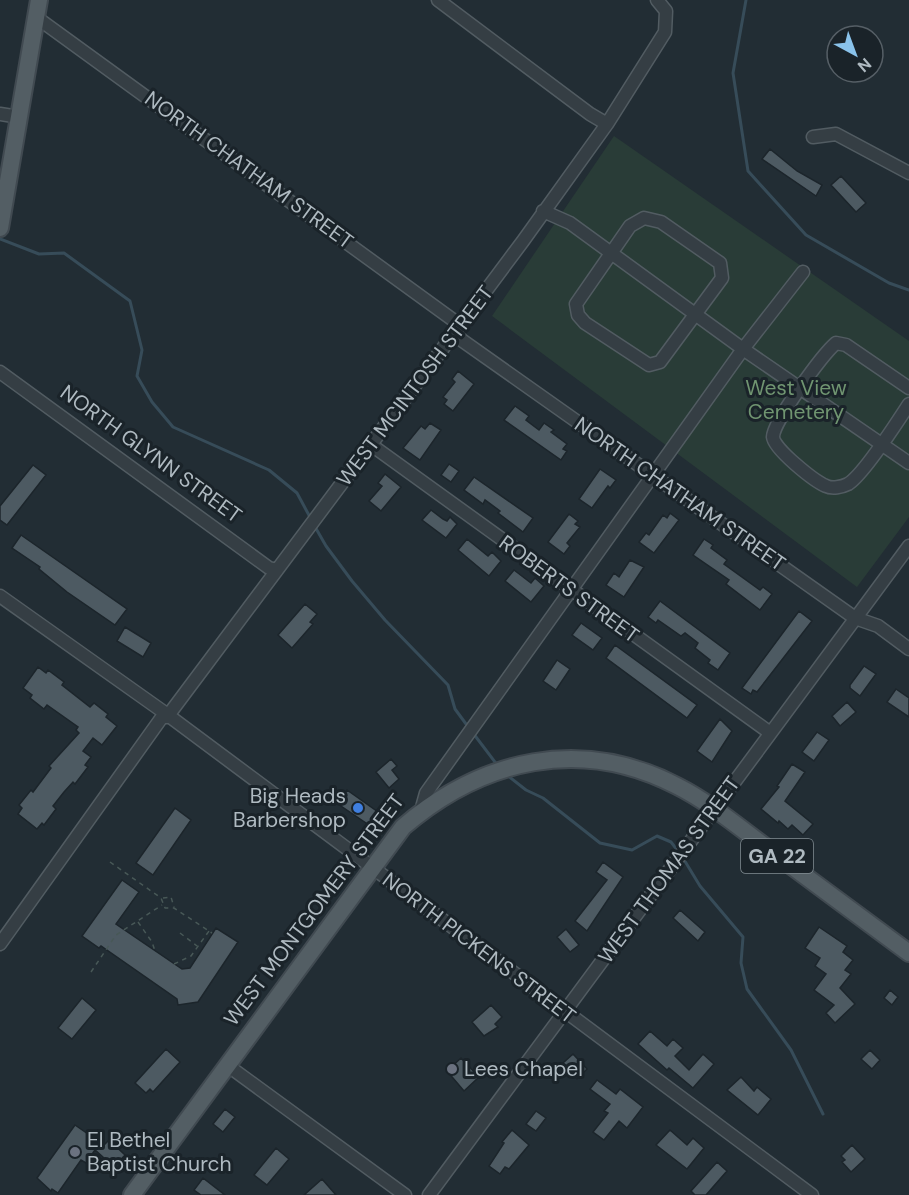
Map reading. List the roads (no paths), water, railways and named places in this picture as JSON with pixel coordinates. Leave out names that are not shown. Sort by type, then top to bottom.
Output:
[{"type":"main road","points":[[0,228],[39,0]]},
{"type":"main road","name":"GA 22","points":[[421,811],[455,788],[484,775],[516,765],[561,759],[599,761],[645,772],[676,785],[715,810],[909,953]]},
{"type":"main road","name":"WEST MONTGOMERY STREET","points":[[132,1195],[370,867],[403,827],[421,811]]},
{"type":"street","points":[[438,0],[607,124]]},
{"type":"street","name":"WEST MCINTOSH STREET","points":[[0,944],[166,715],[457,330],[607,124],[665,32],[666,11],[657,0]]},
{"type":"street","name":"NORTH CHATHAM STREET","points":[[36,17],[655,476],[855,618],[878,626],[909,649]]},
{"type":"street","points":[[0,114],[19,117]]},
{"type":"street","points":[[813,137],[836,134],[909,173]]},
{"type":"street","points":[[543,211],[570,223],[743,349],[909,463]]},
{"type":"street","points":[[644,218],[661,222],[686,237],[720,263],[722,279],[694,314],[660,362],[649,365],[585,323],[578,315],[576,304],[630,226],[644,218]]},
{"type":"street","name":"WEST MONTGOMERY STREET","points":[[421,811],[426,793],[655,476],[743,349],[803,272]]},
{"type":"street","points":[[909,388],[846,345],[836,343],[826,352],[800,389],[774,430],[773,441],[781,452],[826,486],[838,487],[849,483],[881,444],[909,404]]},
{"type":"street","name":"NORTH GLYNN STREET","points":[[0,372],[269,568],[277,570]]},
{"type":"street","name":"ROBERTS STREET","points":[[370,444],[769,732]]},
{"type":"street","name":"WEST THOMAS STREET","points":[[429,1195],[715,810],[769,732],[909,546]]},
{"type":"street","name":"NORTH PICKENS STREET","points":[[0,596],[166,715],[812,1195]]},
{"type":"street","points":[[227,1065],[405,1195]]},
{"type":"waterway","points":[[746,0],[733,73],[748,171],[806,235],[889,283],[909,290]]},
{"type":"waterway","points":[[0,239],[39,254],[64,253],[130,301],[142,350],[137,376],[152,402],[173,427],[269,470],[297,493],[311,519]]},
{"type":"waterway","points":[[314,525],[326,546],[352,581],[385,620],[448,685],[455,709],[469,728]]},
{"type":"waterway","points":[[473,733],[498,766]]},
{"type":"waterway","points":[[507,775],[526,790],[543,798],[600,843],[632,850],[657,836],[671,842],[678,851]]},
{"type":"waterway","points":[[683,858],[700,886],[743,937],[741,963],[747,989],[791,1050],[823,1114]]},
{"type":"place","name":"Big Heads Barbershop","points":[[358,808]]},
{"type":"place","name":"Lees Chapel","points":[[452,1069]]},
{"type":"place","name":"El Bethel Baptist Church","points":[[75,1152]]},
{"type":"park label","name":"West View Cemetery","points":[[796,400]]}]
